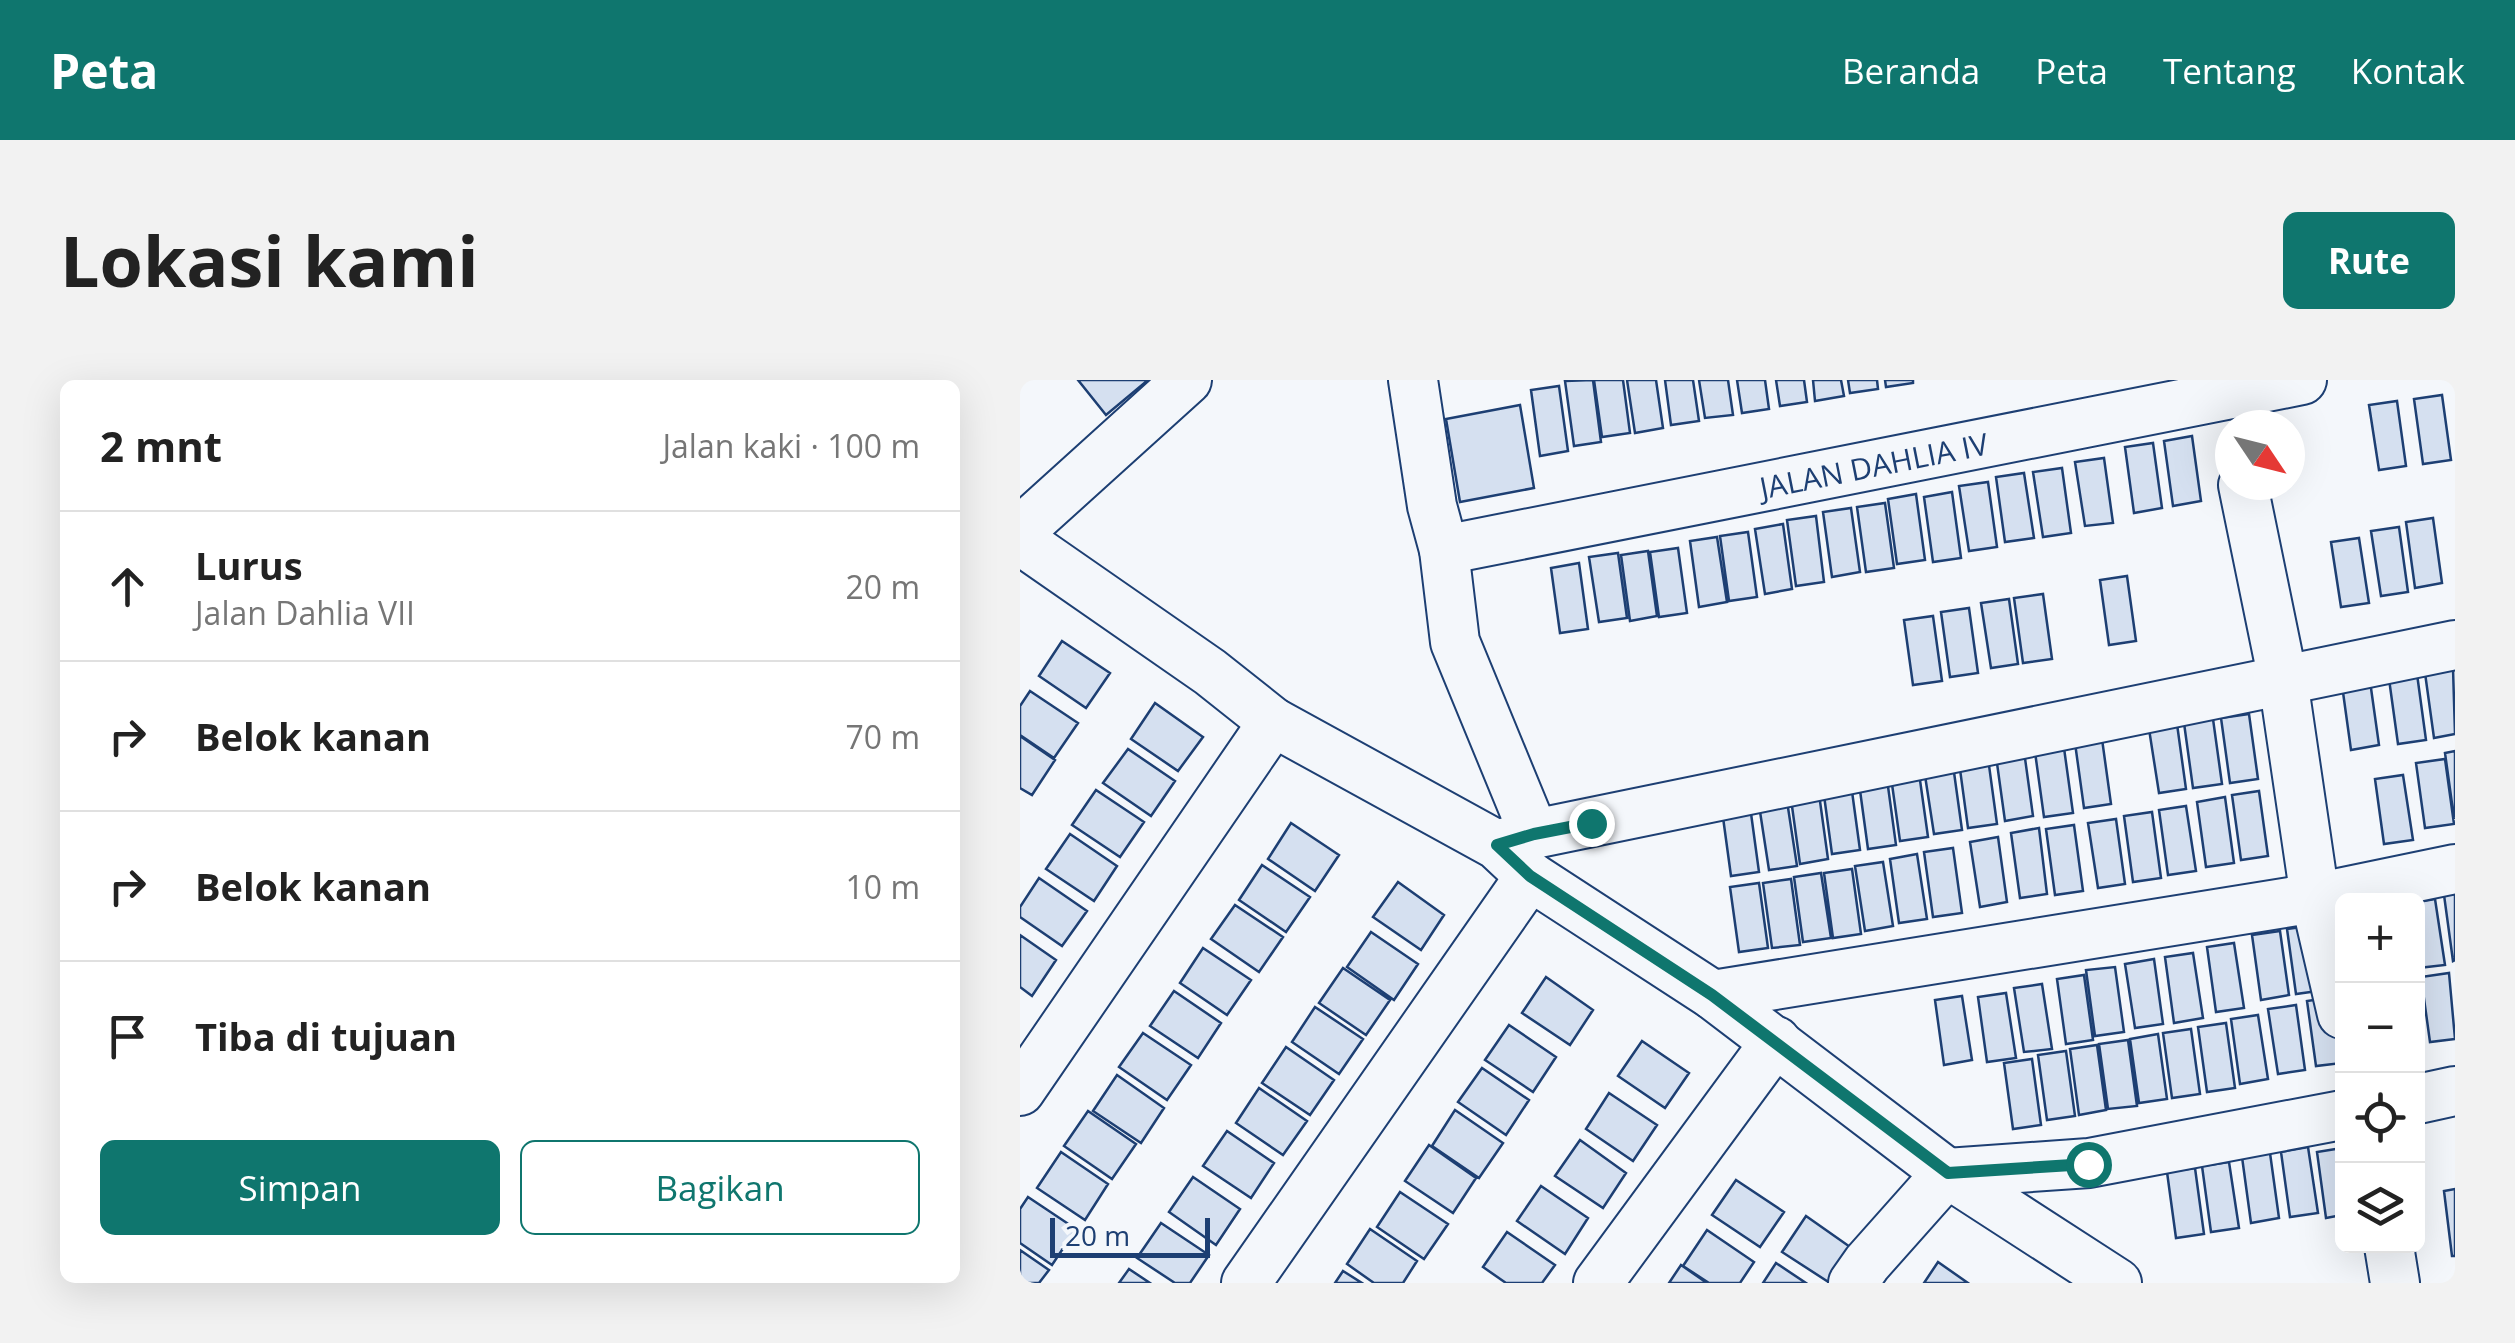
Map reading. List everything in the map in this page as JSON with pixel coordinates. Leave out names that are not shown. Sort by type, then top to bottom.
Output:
[{"type":"street","points":[[1020,531],[1187,380]]},
{"type":"street","points":[[1413,380],[1432,506],[1444,550],[1454,642],[1521,852]]},
{"type":"street","name":"JALAN DAHLIA IV","points":[[1444,550],[2225,400],[2302,380]]},
{"type":"street","points":[[2245,500],[2283,680],[2315,898],[2335,984]]},
{"type":"street","points":[[1020,540],[1210,672],[1273,722],[1521,852],[1948,1173],[2117,1283]]},
{"type":"street","points":[[1246,1283],[1521,852],[2283,680],[2455,645]]},
{"type":"street","points":[[1020,1092],[1273,722]]},
{"type":"street","points":[[1712,995],[2315,898],[2455,870]]},
{"type":"street","points":[[1598,1283],[1776,1041]]},
{"type":"street","points":[[2425,1098],[2455,1092]]},
{"type":"street","points":[[1853,1283],[1866,1263],[1948,1173],[2088,1164],[2335,1115]]},
{"type":"street","points":[[2390,1253],[2396,1283]]},
{"type":"building","points":[[1078,380],[1148,380],[1106,415]]},
{"type":"building","points":[[1593,380],[1601,442],[1574,446],[1565,381]]},
{"type":"building","points":[[1594,380],[1623,380],[1630,433],[1602,437]]},
{"type":"building","points":[[1627,380],[1656,380],[1663,428],[1635,433]]},
{"type":"building","points":[[1665,380],[1693,380],[1699,421],[1671,425]]},
{"type":"building","points":[[1699,380],[1728,380],[1733,415],[1705,418]]},
{"type":"building","points":[[1737,380],[1765,380],[1769,409],[1742,413]]},
{"type":"building","points":[[1776,380],[1804,380],[1807,402],[1780,406]]},
{"type":"building","points":[[1813,380],[1841,380],[1844,396],[1815,401]]},
{"type":"building","points":[[1848,380],[1877,380],[1878,389],[1850,393]]},
{"type":"building","points":[[1885,380],[1913,380],[1913,383],[1886,387]]},
{"type":"building","points":[[1559,386],[1568,451],[1540,456],[1531,390]]},
{"type":"building","points":[[2442,395],[2451,460],[2423,464],[2414,399]]},
{"type":"building","points":[[2397,401],[2406,466],[2379,470],[2369,405]]},
{"type":"building","points":[[1520,405],[1534,488],[1460,502],[1446,419]]},
{"type":"building","points":[[2192,436],[2201,501],[2173,506],[2164,441]]},
{"type":"building","points":[[2153,443],[2162,508],[2134,513],[2125,447]]},
{"type":"building","points":[[2104,458],[2113,523],[2085,526],[2075,462]]},
{"type":"building","points":[[2062,468],[2071,533],[2043,537],[2033,472]]},
{"type":"building","points":[[2024,473],[2034,538],[2005,542],[1996,477]]},
{"type":"building","points":[[1988,482],[1997,547],[1969,551],[1959,486]]},
{"type":"building","points":[[1952,492],[1961,558],[1933,562],[1924,497]]},
{"type":"building","points":[[1916,494],[1925,560],[1897,564],[1888,499]]},
{"type":"building","points":[[1885,503],[1894,568],[1866,572],[1857,507]]},
{"type":"building","points":[[1851,508],[1860,572],[1832,577],[1823,512]]},
{"type":"building","points":[[1816,516],[1824,582],[1796,586],[1787,520]]},
{"type":"building","points":[[2433,518],[2442,583],[2415,588],[2406,522]]},
{"type":"building","points":[[1783,524],[1792,589],[1765,594],[1755,529]]},
{"type":"building","points":[[2399,527],[2408,592],[2381,596],[2371,531]]},
{"type":"building","points":[[1748,532],[1757,597],[1729,601],[1720,536]]},
{"type":"building","points":[[1717,537],[1727,602],[1699,607],[1690,541]]},
{"type":"building","points":[[2359,538],[2369,603],[2341,607],[2331,542]]},
{"type":"building","points":[[1678,548],[1687,613],[1659,617],[1650,552]]},
{"type":"building","points":[[1648,551],[1657,616],[1630,621],[1621,555]]},
{"type":"building","points":[[1618,553],[1627,618],[1599,622],[1589,557]]},
{"type":"building","points":[[1579,563],[1588,629],[1560,633],[1551,568]]},
{"type":"building","points":[[2127,576],[2136,641],[2109,645],[2100,580]]},
{"type":"building","points":[[2043,594],[2052,659],[2023,663],[2014,598]]},
{"type":"building","points":[[2009,599],[2018,664],[1991,668],[1981,603]]},
{"type":"building","points":[[1969,608],[1978,673],[1950,677],[1941,612]]},
{"type":"building","points":[[1933,616],[1942,681],[1913,685],[1904,620]]},
{"type":"building","points":[[1062,641],[1110,673],[1086,708],[1039,676]]},
{"type":"building","points":[[2453,668],[2455,734],[2434,738],[2425,673]]},
{"type":"building","points":[[2417,674],[2426,740],[2398,744],[2389,679]]},
{"type":"building","points":[[2370,681],[2379,745],[2351,750],[2342,685]]},
{"type":"building","points":[[1030,691],[1078,723],[1054,758],[1020,735],[1020,706]]},
{"type":"building","points":[[1155,703],[1203,737],[1178,771],[1131,739]]},
{"type":"building","points":[[2249,714],[2258,779],[2230,783],[2221,718]]},
{"type":"building","points":[[2213,719],[2222,784],[2193,788],[2184,723]]},
{"type":"building","points":[[2177,724],[2186,789],[2159,793],[2149,729]]},
{"type":"building","points":[[1020,736],[1055,760],[1032,795],[1020,788]]},
{"type":"building","points":[[2102,739],[2111,804],[2084,808],[2075,743]]},
{"type":"building","points":[[2064,748],[2073,813],[2044,817],[2035,752]]},
{"type":"building","points":[[1128,749],[1175,781],[1151,816],[1103,783]]},
{"type":"building","points":[[2024,751],[2033,816],[2005,821],[1996,756]]},
{"type":"building","points":[[2455,751],[2455,817],[2454,818],[2445,753]]},
{"type":"building","points":[[1988,758],[1997,824],[1968,828],[1959,762]]},
{"type":"building","points":[[2445,759],[2454,824],[2425,828],[2416,763]]},
{"type":"building","points":[[1953,765],[1962,830],[1934,834],[1924,769]]},
{"type":"building","points":[[1919,773],[1928,837],[1900,841],[1891,777]]},
{"type":"building","points":[[2403,775],[2413,840],[2384,844],[2375,779]]},
{"type":"building","points":[[1887,779],[1896,845],[1868,849],[1859,783]]},
{"type":"building","points":[[1851,784],[1860,850],[1832,854],[1823,788]]},
{"type":"building","points":[[1096,790],[1144,822],[1120,857],[1072,825]]},
{"type":"building","points":[[2259,791],[2268,856],[2241,860],[2232,795]]},
{"type":"building","points":[[1819,794],[1828,859],[1800,864],[1791,799]]},
{"type":"building","points":[[2225,797],[2234,863],[2206,867],[2197,802]]},
{"type":"building","points":[[1787,801],[1797,866],[1769,870],[1759,805]]},
{"type":"building","points":[[1750,806],[1759,872],[1731,876],[1722,810]]},
{"type":"building","points":[[2186,806],[2196,871],[2168,875],[2159,810]]},
{"type":"building","points":[[2152,812],[2161,878],[2133,882],[2124,816]]},
{"type":"building","points":[[2116,819],[2125,884],[2098,888],[2088,823]]},
{"type":"building","points":[[1291,823],[1339,855],[1315,891],[1268,859]]},
{"type":"building","points":[[2074,825],[2083,891],[2055,895],[2046,829]]},
{"type":"building","points":[[2039,828],[2047,894],[2020,898],[2011,833]]},
{"type":"building","points":[[1070,834],[1117,866],[1094,901],[1046,869]]},
{"type":"building","points":[[1998,837],[2007,902],[1980,907],[1970,842]]},
{"type":"building","points":[[1953,848],[1962,913],[1933,917],[1924,852]]},
{"type":"building","points":[[1917,854],[1927,919],[1899,923],[1890,859]]},
{"type":"building","points":[[1883,862],[1893,926],[1865,931],[1855,866]]},
{"type":"building","points":[[1262,865],[1310,897],[1286,932],[1239,900]]},
{"type":"building","points":[[1852,869],[1861,934],[1833,938],[1824,873]]},
{"type":"building","points":[[1821,873],[1831,938],[1803,942],[1794,877]]},
{"type":"building","points":[[1039,878],[1087,911],[1062,946],[1020,917],[1020,907]]},
{"type":"building","points":[[1791,879],[1800,945],[1772,948],[1763,883]]},
{"type":"building","points":[[1398,882],[1444,915],[1421,950],[1373,917]]},
{"type":"building","points":[[1759,883],[1768,948],[1739,952],[1730,887]]},
{"type":"building","points":[[2455,894],[2455,960],[2453,961],[2444,895]]},
{"type":"building","points":[[2435,899],[2445,965],[2425,967],[2425,901]]},
{"type":"building","points":[[1235,905],[1283,937],[1259,972],[1211,939]]},
{"type":"building","points":[[2316,925],[2325,990],[2296,994],[2287,929]]},
{"type":"building","points":[[2280,931],[2289,995],[2261,1000],[2252,935]]},
{"type":"building","points":[[1371,932],[1418,964],[1394,1000],[1347,967]]},
{"type":"building","points":[[1020,935],[1056,960],[1032,996],[1020,987]]},
{"type":"building","points":[[2234,943],[2244,1008],[2216,1012],[2207,947]]},
{"type":"building","points":[[1203,948],[1251,980],[1227,1015],[1180,983]]},
{"type":"building","points":[[2193,953],[2203,1018],[2174,1023],[2165,957]]},
{"type":"building","points":[[2154,959],[2163,1024],[2135,1028],[2125,964]]},
{"type":"building","points":[[2115,967],[2124,1032],[2095,1036],[2086,970]]},
{"type":"building","points":[[1343,968],[1390,1000],[1366,1035],[1319,1003]]},
{"type":"building","points":[[2449,973],[2455,1039],[2430,1042],[2425,976]]},
{"type":"building","points":[[2084,975],[2093,1040],[2066,1044],[2057,979]]},
{"type":"building","points":[[1546,977],[1593,1010],[1570,1045],[1522,1013]]},
{"type":"building","points":[[2042,984],[2052,1049],[2024,1052],[2014,988]]},
{"type":"building","points":[[1174,991],[1221,1023],[1198,1058],[1150,1026]]},
{"type":"building","points":[[2006,993],[2016,1058],[1987,1062],[1978,997]]},
{"type":"building","points":[[1962,996],[1972,1060],[1944,1065],[1935,1000]]},
{"type":"building","points":[[2334,997],[2335,1064],[2316,1066],[2307,1001]]},
{"type":"building","points":[[2296,1005],[2305,1070],[2278,1074],[2268,1009]]},
{"type":"building","points":[[1315,1007],[1363,1039],[1339,1074],[1292,1042]]},
{"type":"building","points":[[2258,1015],[2268,1079],[2240,1084],[2231,1019]]},
{"type":"building","points":[[2226,1023],[2235,1088],[2207,1092],[2198,1027]]},
{"type":"building","points":[[1509,1025],[1556,1057],[1533,1092],[1485,1060]]},
{"type":"building","points":[[2191,1029],[2200,1094],[2172,1098],[2163,1033]]},
{"type":"building","points":[[1143,1033],[1191,1065],[1167,1100],[1119,1067]]},
{"type":"building","points":[[2158,1034],[2167,1099],[2139,1103],[2130,1039]]},
{"type":"building","points":[[2128,1040],[2137,1106],[2108,1109],[2099,1044]]},
{"type":"building","points":[[1642,1041],[1689,1073],[1665,1108],[1618,1076]]},
{"type":"building","points":[[2097,1045],[2106,1110],[2079,1115],[2070,1049]]},
{"type":"building","points":[[1286,1047],[1334,1080],[1310,1115],[1262,1083]]},
{"type":"building","points":[[2066,1051],[2075,1116],[2047,1120],[2038,1055]]},
{"type":"building","points":[[2032,1059],[2041,1125],[2013,1129],[2004,1063]]},
{"type":"building","points":[[1482,1068],[1529,1100],[1506,1135],[1458,1102]]},
{"type":"building","points":[[1117,1075],[1164,1108],[1141,1143],[1093,1111]]},
{"type":"building","points":[[1259,1088],[1307,1121],[1283,1155],[1236,1123]]},
{"type":"building","points":[[1609,1093],[1657,1125],[1633,1161],[1586,1129]]},
{"type":"building","points":[[1455,1110],[1503,1143],[1479,1178],[1432,1146]]},
{"type":"building","points":[[1088,1111],[1136,1144],[1112,1179],[1064,1146]]},
{"type":"building","points":[[1227,1131],[1274,1163],[1251,1198],[1203,1166]]},
{"type":"building","points":[[1580,1140],[1626,1173],[1603,1208],[1555,1176]]},
{"type":"building","points":[[1429,1145],[1476,1178],[1453,1213],[1405,1181]]},
{"type":"building","points":[[2308,1147],[2318,1213],[2290,1217],[2281,1152]]},
{"type":"building","points":[[2335,1149],[2335,1216],[2326,1218],[2317,1152]]},
{"type":"building","points":[[1061,1152],[1108,1184],[1085,1220],[1037,1188]]},
{"type":"building","points":[[2270,1153],[2279,1218],[2251,1223],[2242,1157]]},
{"type":"building","points":[[2229,1162],[2239,1228],[2211,1232],[2202,1166]]},
{"type":"building","points":[[2195,1168],[2204,1234],[2176,1238],[2167,1172]]},
{"type":"building","points":[[1193,1177],[1240,1209],[1216,1245],[1169,1212]]},
{"type":"building","points":[[1736,1180],[1784,1212],[1760,1247],[1712,1215]]},
{"type":"building","points":[[1541,1186],[1588,1218],[1565,1254],[1517,1221]]},
{"type":"building","points":[[2455,1189],[2455,1256],[2452,1256],[2444,1191]]},
{"type":"building","points":[[1400,1192],[1448,1224],[1424,1259],[1377,1227]]},
{"type":"building","points":[[1028,1197],[1076,1229],[1052,1265],[1020,1243],[1020,1209]]},
{"type":"building","points":[[1806,1216],[1853,1249],[1830,1283],[1782,1252]]},
{"type":"building","points":[[1161,1223],[1209,1255],[1190,1283],[1175,1283],[1137,1258]]},
{"type":"building","points":[[1370,1229],[1417,1261],[1403,1283],[1374,1283],[1347,1264]]},
{"type":"building","points":[[1707,1230],[1754,1262],[1740,1283],[1709,1283],[1683,1266]]},
{"type":"building","points":[[1507,1232],[1555,1265],[1542,1283],[1506,1283],[1483,1267]]},
{"type":"building","points":[[1020,1250],[1049,1270],[1039,1283],[1020,1283]]},
{"type":"building","points":[[1938,1262],[1968,1283],[1924,1283]]},
{"type":"building","points":[[1776,1263],[1806,1283],[1763,1283]]},
{"type":"building","points":[[1681,1265],[1707,1283],[1669,1283]]},
{"type":"building","points":[[1129,1269],[1150,1283],[1119,1283]]},
{"type":"building","points":[[1343,1271],[1362,1283],[1335,1283]]},
{"type":"route","points":[[1591,823],[1497,845],[1530,876],[1712,995],[1948,1173],[2088,1164]]}]
